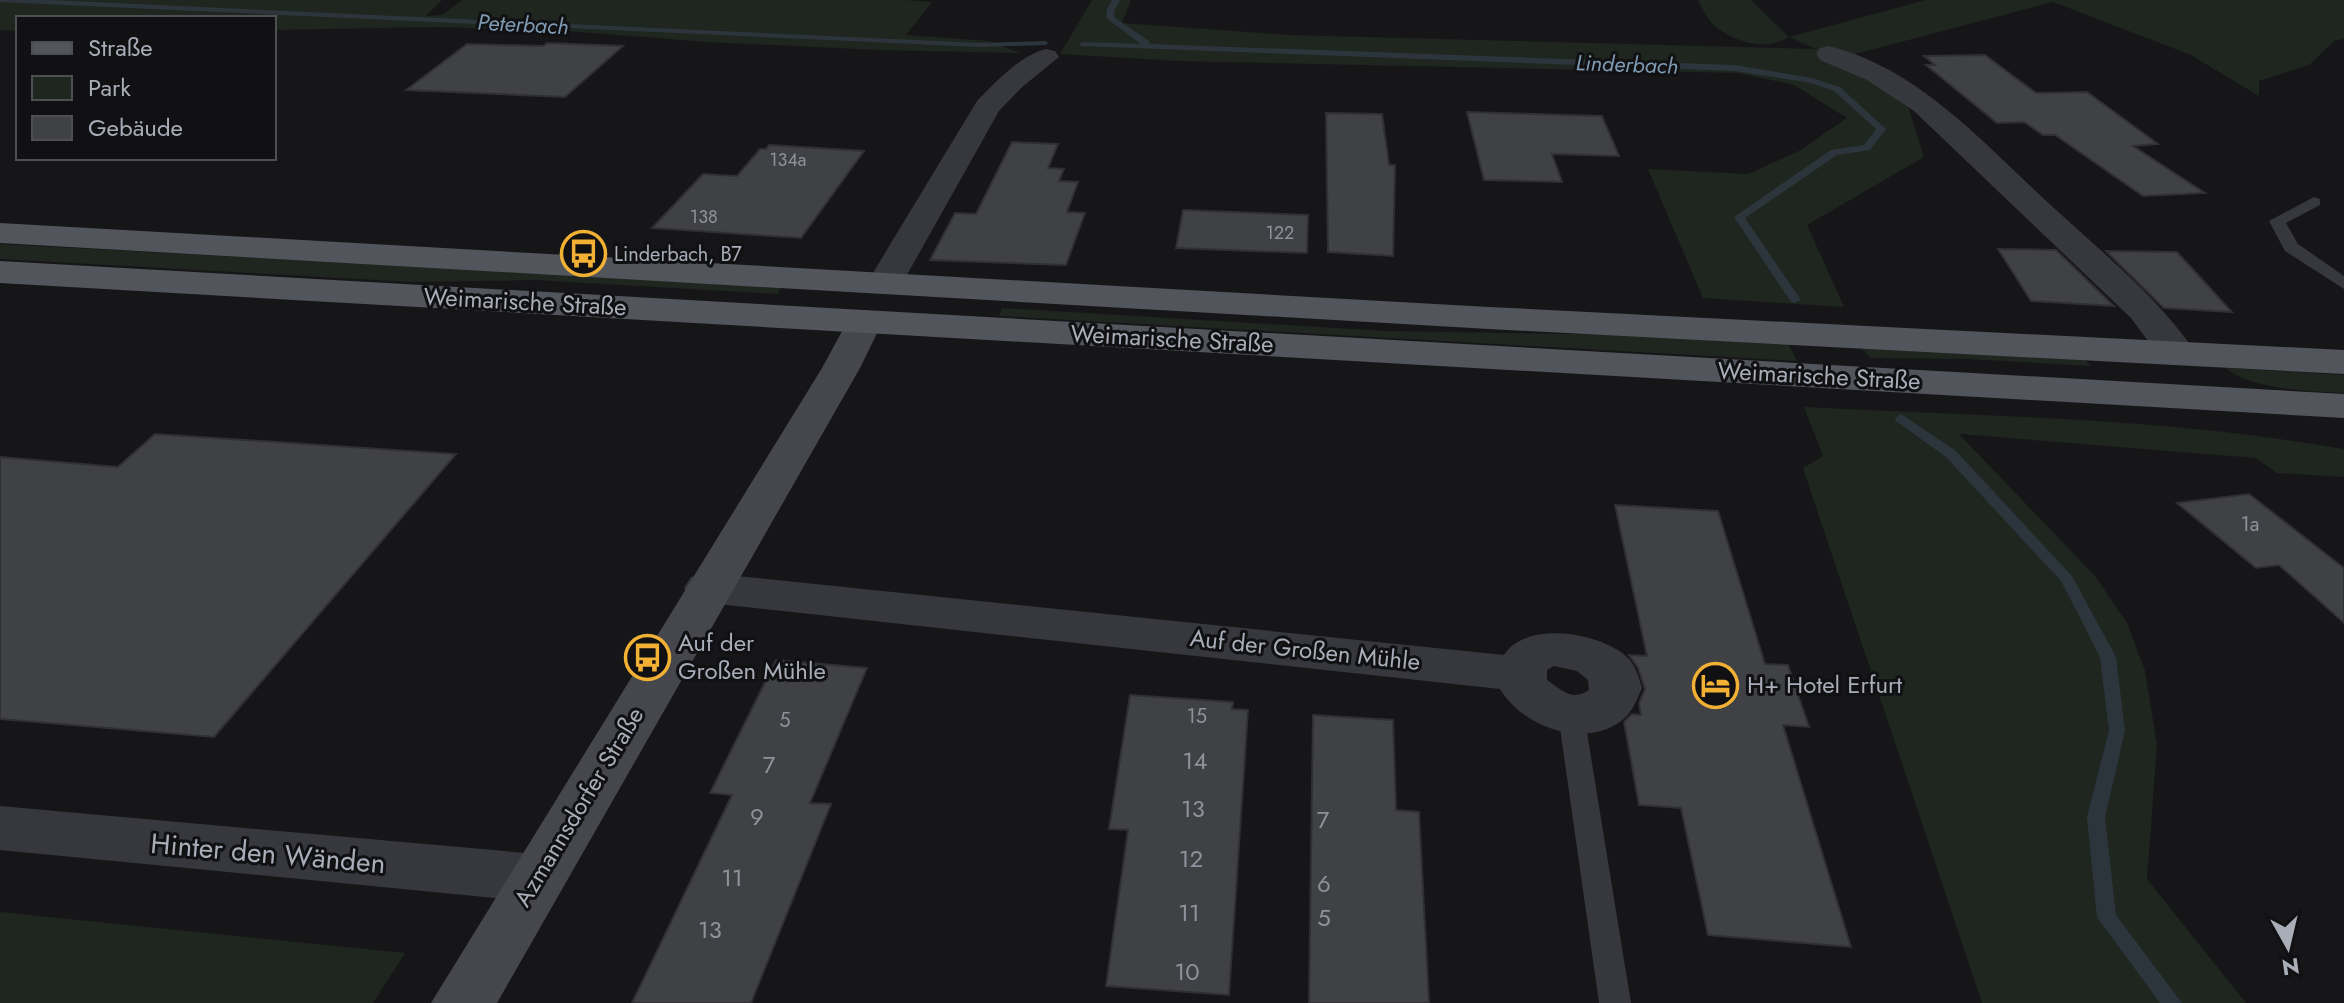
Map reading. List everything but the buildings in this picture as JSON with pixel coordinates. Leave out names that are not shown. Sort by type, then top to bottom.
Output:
[{"type":"main road","name":"Weimarische Straße","points":[[0,233],[886,281],[1474,317],[2344,362]]},
{"type":"main road","name":"Weimarische Straße","points":[[0,272],[2344,406]]},
{"type":"main road","points":[[865,321],[886,281]]},
{"type":"main road","points":[[2177,353],[2214,399]]},
{"type":"street","points":[[1829,54],[1877,74],[1924,105],[2144,310],[2177,353]]},
{"type":"street","points":[[886,281],[994,98],[1046,57]]},
{"type":"street","name":"Azmannsdorfer Straße","points":[[463,1003],[841,368],[865,321]]},
{"type":"street","name":"Auf der Großen Mühle","points":[[708,588],[1520,674],[1528,658],[1547,650],[1580,652],[1607,667],[1617,687],[1615,698],[1607,707],[1594,713],[1571,714]]},
{"type":"street","name":"Hinter den Wänden","points":[[0,828],[537,878]]},
{"type":"lane","points":[[2314,202],[2277,221],[2291,247],[2344,284]]},
{"type":"lane","points":[[1571,714],[1615,1003]]},
{"type":"green space","points":[[0,0],[442,0],[426,16],[442,15],[462,0],[906,0],[932,2],[906,35],[989,41],[1021,53],[706,42],[568,31],[435,27],[276,30],[276,16],[16,16],[16,31],[0,30]]},
{"type":"green space","points":[[1092,0],[1131,0],[1122,23],[1290,35],[1816,49],[1789,37],[1926,0],[2344,0],[2344,39],[2334,41],[2309,65],[2259,81],[2259,96],[2191,55],[2053,2],[1836,59],[1908,106],[1924,157],[1807,225],[1844,307],[1703,298],[1648,169],[1748,174],[1799,151],[1847,118],[1794,85],[1738,73],[1178,61],[1060,54]]},
{"type":"green space","points":[[1698,0],[1751,0],[1789,37],[1771,44],[1742,41],[1713,24]]},
{"type":"green space","points":[[0,244],[782,286],[778,294],[535,280],[413,282],[0,259]]},
{"type":"green space","points":[[1002,308],[1385,331],[1637,335],[1788,343],[1797,361],[999,316]]},
{"type":"green space","points":[[1860,347],[2085,360],[2091,366],[1968,359],[1871,358]]},
{"type":"green space","points":[[2226,368],[2344,375],[2344,393],[2266,385],[2250,381]]},
{"type":"green space","points":[[1804,407],[2142,424],[2344,449],[2344,477],[2277,473],[2256,458],[1959,434],[2095,576],[2127,623],[2145,671],[2157,745],[2147,879],[2246,1003],[1982,1003],[1803,468],[1823,456]]},
{"type":"green space","points":[[0,912],[405,953],[373,1003],[0,1003]]},
{"type":"waterway","name":"Peterbach","points":[[0,0],[980,45],[1045,43]]},
{"type":"waterway","points":[[1116,0],[1110,18],[1146,43]]},
{"type":"waterway","name":"Linderbach","points":[[1083,44],[1735,68],[1812,81],[1837,89],[1881,129],[1867,148],[1834,152],[1739,217],[1795,300]]},
{"type":"waterway","name":"Linderbach","points":[[1901,418],[1951,454],[2067,579],[2108,657],[2117,731],[2096,817],[2107,917],[2172,1003]]},
{"type":"place","name":"Linderbach, B7","points":[[583,254]]},
{"type":"place","name":"Auf der Großen Mühle","points":[[647,657]]},
{"type":"place","name":"H+ Hotel Erfurt","points":[[1716,685]]}]
